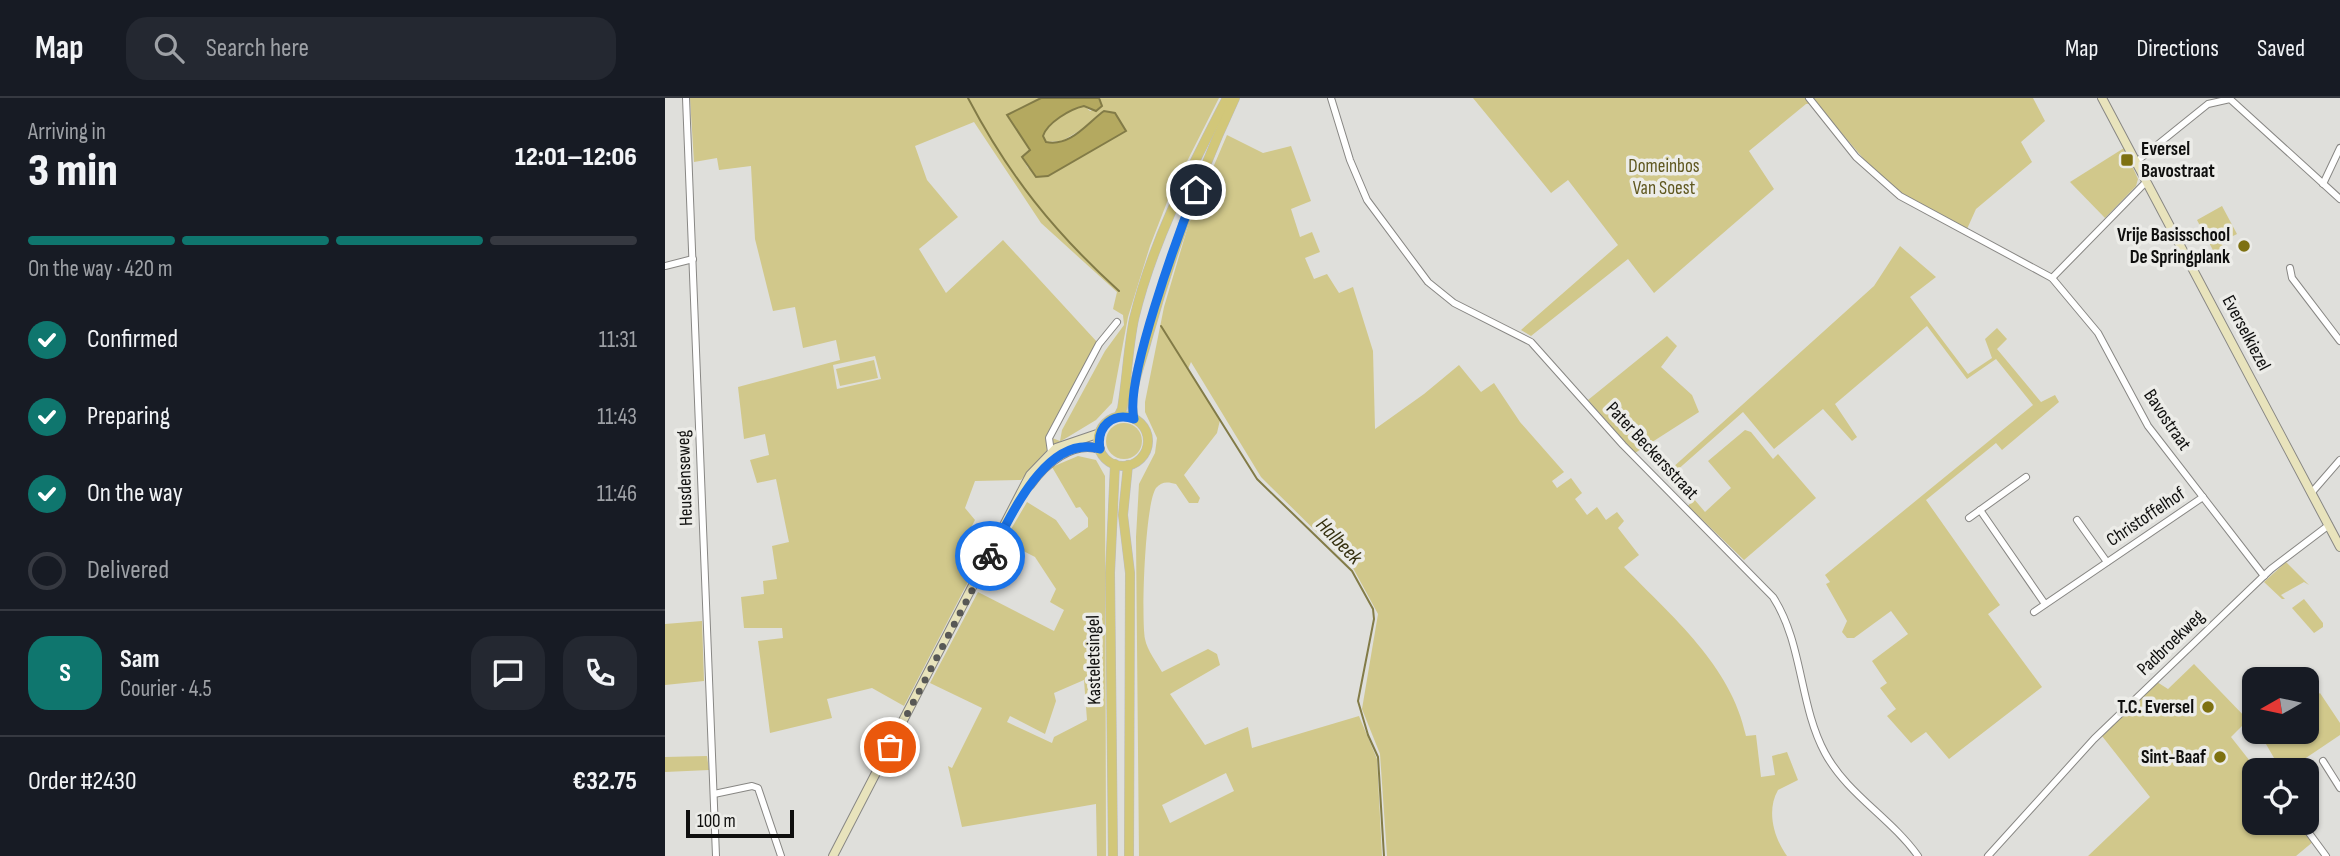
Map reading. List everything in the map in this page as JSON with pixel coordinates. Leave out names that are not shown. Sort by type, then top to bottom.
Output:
[{"type":"main road","points":[[1134,419],[1135,316],[1157,244],[1193,161],[1227,98]]},
{"type":"main road","points":[[1118,416],[1134,419],[1145,429],[1148,444],[1141,458],[1128,465],[1115,464],[1100,449],[1100,433],[1104,425],[1118,416],[1179,232],[1235,98]]},
{"type":"main road","name":"Kasteletsingel","points":[[1113,856],[1110,573],[1115,464]]},
{"type":"main road","name":"Kasteletsingel","points":[[1128,465],[1123,514],[1130,573],[1129,856]]},
{"type":"street","name":"Heusdenseweg","points":[[686,98],[716,856]]},
{"type":"street","name":"Pater Beckersstraat","points":[[1331,98],[1350,160],[1367,200],[1428,282],[1454,303],[1531,342],[1623,445],[1773,597],[1786,624],[1812,722],[1826,756],[1846,782],[1895,827],[1918,856]]},
{"type":"street","name":"Bavostraat","points":[[1809,98],[1856,157],[1900,196],[2052,278],[2098,333],[2148,426],[2264,576]]},
{"type":"street","name":"Everselkiezel","points":[[2102,98],[2313,491],[2340,547]]},
{"type":"street","points":[[2136,162],[2208,104],[2230,99],[2340,199]]},
{"type":"street","points":[[2323,184],[2340,148]]},
{"type":"street","points":[[2052,278],[2146,182]]},
{"type":"street","points":[[665,266],[693,259]]},
{"type":"street","points":[[2290,268],[2292,278],[2340,341]]},
{"type":"street","points":[[1051,452],[1049,438],[1099,344],[1117,322]]},
{"type":"street","points":[[832,856],[1022,495],[1030,475],[1051,452],[1074,440],[1100,433]]},
{"type":"street","points":[[1022,495],[1056,458],[1084,448],[1100,449]]},
{"type":"street","points":[[2313,491],[2340,460]]},
{"type":"street","points":[[1969,518],[2026,477]]},
{"type":"street","name":"Christoffelhof","points":[[2034,612],[2203,498]]},
{"type":"street","points":[[1980,510],[2045,604]]},
{"type":"street","name":"Christoffelhof","points":[[2077,520],[2107,562]]},
{"type":"street","name":"Padbroekweg","points":[[1988,856],[2094,739],[2264,576],[2329,525]]},
{"type":"street","points":[[2323,761],[2340,788]]},
{"type":"street","points":[[714,794],[752,786],[758,788],[781,856]]},
{"type":"street","points":[[2311,835],[2326,856]]},
{"type":"green space","points":[[690,98],[1041,98],[1008,115],[1030,150],[1022,157],[1028,168],[1049,176],[1126,130],[1091,124],[1062,141],[1046,142],[1043,136],[1045,131],[1066,113],[1084,106],[1090,111],[1102,106],[1099,98],[1219,98],[1169,197],[1150,246],[1128,317],[1112,403],[1096,420],[1048,449],[1021,480],[975,481],[965,508],[975,520],[966,537],[986,547],[904,706],[872,688],[827,699],[832,718],[770,733],[758,641],[783,638],[782,628],[744,628],[741,597],[764,594],[763,581],[777,579],[772,546],[789,542],[776,479],[757,483],[750,460],[769,455],[765,434],[744,439],[738,387],[840,360],[836,340],[803,348],[795,307],[773,311],[755,239],[751,166],[719,170],[717,158],[694,162]],"holes":[[[974,122],[1041,223],[1117,292],[1113,309],[1123,315],[1124,325],[1105,351],[1062,430],[1060,441],[1052,438],[1097,342],[1003,240],[946,293],[919,249],[958,217],[927,180],[915,146]],[[875,356],[881,379],[837,389],[833,365]]]},
{"type":"green space","name":"Domeinbos Van Soest","points":[[1473,98],[2033,98],[2045,121],[2021,142],[2032,162],[1976,209],[1967,229],[1901,195],[1868,164],[1816,103],[1806,104],[1749,151],[1774,189],[1654,293],[1628,259],[1531,336],[1521,330],[1618,245],[1568,180],[1551,193]]},
{"type":"green space","points":[[1227,135],[1263,153],[1291,146],[1311,201],[1291,209],[1300,237],[1312,232],[1320,252],[1305,258],[1314,279],[1327,274],[1339,293],[1353,287],[1373,351],[1375,429],[1459,365],[1481,392],[1494,383],[1520,422],[1564,472],[1552,481],[1557,488],[1571,478],[1582,493],[1575,499],[1587,515],[1597,507],[1606,520],[1617,512],[1624,521],[1618,528],[1639,555],[1624,567],[1680,624],[1713,665],[1738,710],[1746,736],[1756,735],[1761,777],[1775,775],[1772,756],[1787,752],[1798,780],[1778,790],[1772,815],[1775,833],[1787,856],[1387,856],[1380,754],[1362,709],[1378,614],[1353,568],[1261,477],[1191,362],[1188,369],[1220,420],[1217,433],[1184,475],[1200,498],[1198,503],[1189,503],[1176,484],[1170,483],[1158,486],[1152,498],[1144,586],[1146,643],[1162,672],[1208,649],[1217,654],[1220,665],[1170,694],[1205,745],[1248,727],[1252,748],[1359,716],[1377,759],[1382,856],[1139,856],[1136,537],[1139,484],[1155,453],[1157,438],[1145,412],[1145,402],[1164,307],[1188,226]],"holes":[[[1226,773],[1234,791],[1170,823],[1162,805]]]},
{"type":"green space","points":[[2124,148],[2138,179],[2136,186],[2105,218],[2070,182]]},
{"type":"green space","points":[[2222,206],[2237,234],[2221,242],[2224,249],[2215,254],[2197,220]]},
{"type":"green space","points":[[1900,246],[1936,277],[1910,297],[1968,374],[1992,358],[1985,339],[1997,328],[2007,339],[1997,349],[2041,402],[2055,395],[2059,402],[2002,450],[1996,443],[1926,500],[2000,605],[1988,614],[2042,687],[1949,759],[1926,732],[1911,743],[1887,716],[1896,709],[1880,688],[1887,683],[1872,661],[1908,634],[1891,611],[1854,638],[1847,638],[1842,632],[1847,621],[1826,584],[1830,582],[1825,575],[2033,405],[1996,359],[1967,379],[1927,326],[1835,404],[1857,437],[1852,441],[1823,409],[1774,449],[1743,412],[1675,472],[1671,469],[1874,286]]},
{"type":"green space","points":[[1667,336],[1677,346],[1661,367],[1692,395],[1699,412],[1635,453],[1588,400]]},
{"type":"green space","points":[[874,360],[878,378],[840,386],[836,369]]},
{"type":"green space","points":[[1124,423],[1137,428],[1142,441],[1137,454],[1124,459],[1111,454],[1106,441],[1111,428]]},
{"type":"green space","points":[[1745,430],[1751,432],[1773,459],[1778,454],[1816,498],[1744,560],[1688,506],[1694,499],[1705,512],[1731,488],[1708,461]]},
{"type":"green space","points":[[1078,456],[1096,460],[1105,476],[1106,856],[1097,856],[1096,804],[962,827],[948,766],[952,768],[982,708],[930,683],[978,592],[1054,631],[1064,610],[1050,602],[1056,589],[1035,557],[1004,541],[1027,502],[1056,520],[1070,540],[1088,527],[1088,518],[1080,507],[1076,508],[1052,467]],"holes":[[[1084,680],[1087,720],[1054,737],[1052,743],[1007,722],[1010,716],[1045,734],[1056,701],[1054,693]]]},
{"type":"green space","points":[[2286,562],[2309,585],[2304,582],[2281,595],[2285,599],[2282,599],[2264,582]]},
{"type":"green space","points":[[2304,599],[2323,623],[2323,627],[2314,633],[2292,608]]},
{"type":"green space","points":[[702,621],[704,681],[665,685],[665,624]]},
{"type":"green space","points":[[2194,664],[2242,714],[2242,726],[2231,737],[2248,758],[2242,758],[2242,835],[2309,835],[2314,841],[2296,856],[2088,856],[2150,797],[2102,736],[2157,682],[2168,689]]},
{"type":"green space","points":[[2319,694],[2340,723],[2340,735],[2306,758],[2274,758],[2266,744],[2319,744]]},
{"type":"green space","points":[[707,756],[709,770],[665,772],[665,757]]},
{"type":"shaded area","points":[[1041,98],[1099,98],[1102,106],[1096,111],[1084,106],[1060,117],[1045,131],[1043,136],[1046,142],[1055,143],[1071,138],[1104,111],[1115,113],[1126,131],[1048,176],[1036,177],[1022,157],[1030,150],[1007,115]]},
{"type":"waterway","name":"Halbeek","points":[[968,98],[1000,153],[1035,202],[1053,225],[1119,291]]},
{"type":"waterway","name":"Halbeek","points":[[1161,326],[1257,479],[1352,571],[1373,609],[1374,619],[1358,701],[1378,757],[1384,856]]},
{"type":"way so far","points":[[890,747],[990,556]]},
{"type":"place","name":"Eversel Bavostraat","points":[[2127,160]]},
{"type":"place","name":"Vrije Basisschool De Springplank","points":[[2244,246]]},
{"type":"place","name":"T.C. Eversel","points":[[2208,707]]},
{"type":"place","name":"Sint-Baaf","points":[[2220,757]]},
{"type":"route","points":[[990,556],[1022,495],[1046,466],[1071,451],[1094,447],[1100,449],[1100,433],[1104,425],[1118,416],[1134,419],[1133,403],[1138,371],[1165,273],[1196,190]]}]
